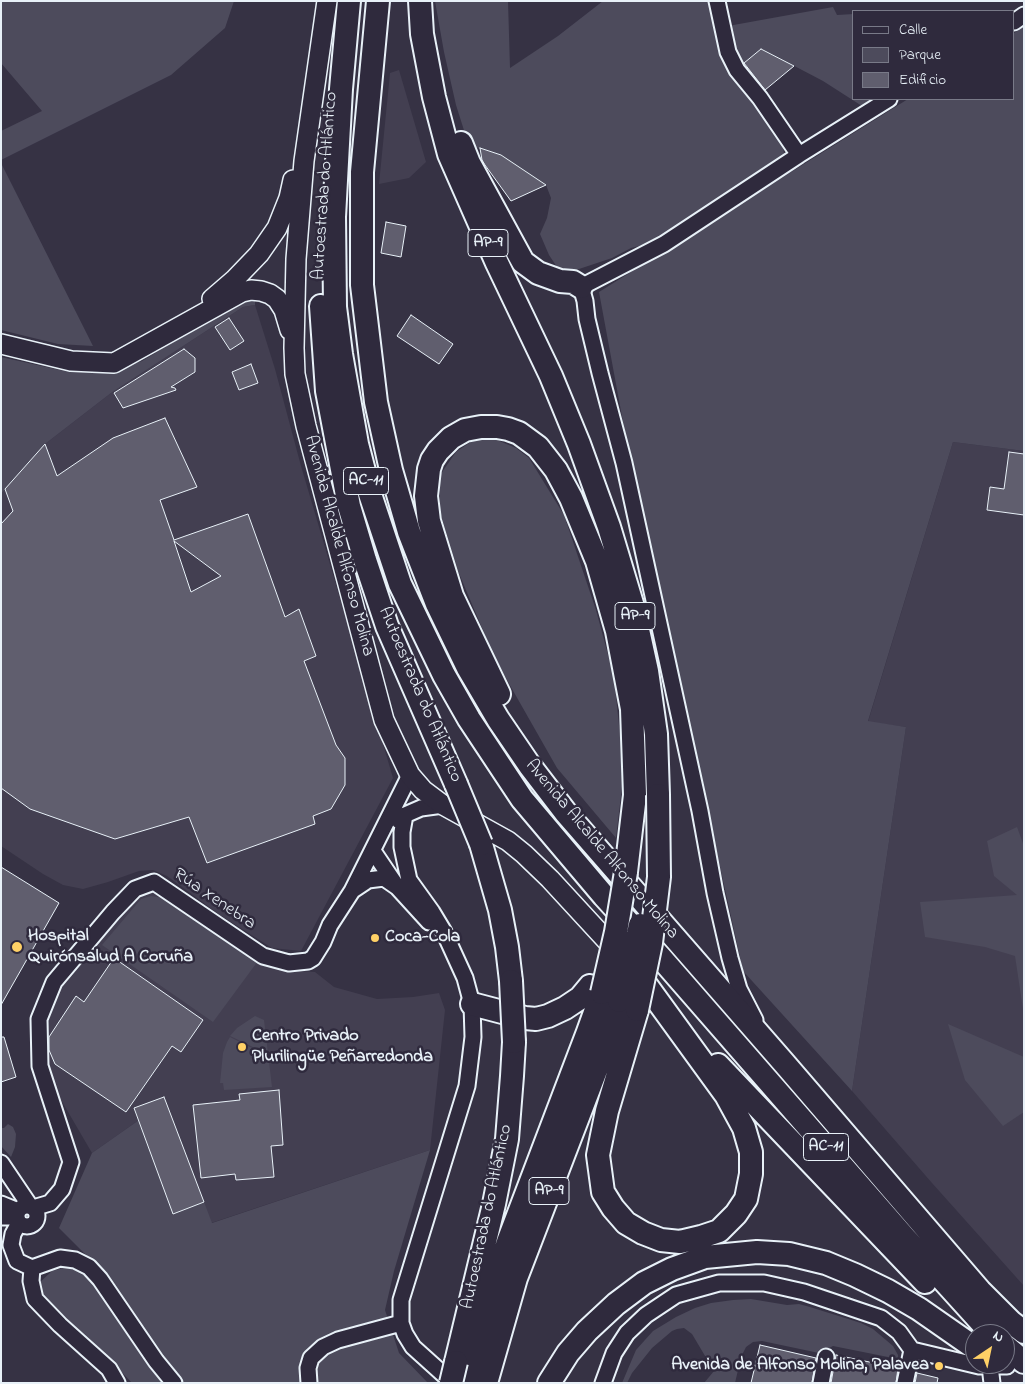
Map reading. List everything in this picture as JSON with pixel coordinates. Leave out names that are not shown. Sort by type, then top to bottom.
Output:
[{"type":"highway","name":"Autoestrada do Atlántico","points":[[340,1],[321,205],[319,291],[328,391],[350,506],[365,560],[387,626],[481,844],[500,910],[511,981],[514,1042],[507,1139],[463,1378]]},
{"type":"highway","name":"Avenida Alcalde Alfonso Molina","points":[[350,1],[341,89],[334,217],[335,307],[357,444],[370,494],[400,584],[444,675],[469,720],[522,798],[604,896],[661,958],[983,1324]]},
{"type":"highway","name":"Avenida Alcalde Alfonso Molina","points":[[378,1],[368,91],[362,172],[362,285],[376,402],[391,470],[409,532],[437,604],[468,668],[498,719],[530,766],[607,862],[980,1292],[1024,1332]]},
{"type":"highway","name":"AP-9","points":[[420,1],[422,34],[434,97],[449,154],[497,263],[552,376],[579,444],[609,526],[633,607],[647,671],[656,734],[658,795],[638,934],[612,997]]},
{"type":"highway","points":[[422,34],[469,162],[523,262],[538,273],[560,281],[573,282],[581,287]]},
{"type":"highway","points":[[530,766],[507,710],[452,596],[429,521],[426,496],[427,479],[432,460],[451,438],[465,430],[480,427],[497,427],[519,433],[538,447],[556,470],[571,498],[597,561],[617,631],[632,709],[635,795],[626,872],[616,932],[607,1111],[598,1155],[603,1192],[626,1222],[643,1233],[661,1240],[680,1242],[719,1231],[736,1214],[746,1200],[752,1174],[751,1152],[744,1128],[726,1095],[641,978]]},
{"type":"highway","points":[[641,978],[965,1335]]},
{"type":"highway","points":[[472,1004],[525,1018],[536,1019],[565,1008],[580,998],[612,997]]},
{"type":"highway","points":[[463,1378],[508,1242],[588,1032],[612,997]]},
{"type":"highway","points":[[549,1383],[568,1353],[587,1331],[616,1304],[644,1283],[672,1269],[705,1258],[732,1254],[757,1252],[788,1254],[826,1263],[888,1291],[920,1309],[965,1339]]},
{"type":"main road","name":"Avenida Alcalde Alfonso Molina","points":[[327,1],[304,161],[296,259],[295,374],[306,426],[384,720],[410,776],[423,790],[443,805],[508,841],[524,854],[550,879],[641,978]]},
{"type":"main road","points":[[187,322],[234,280],[259,254],[277,228],[289,198],[301,145],[304,121],[313,96]]},
{"type":"main road","points":[[1,344],[71,360],[114,363],[242,292],[251,290],[270,294],[281,304],[288,320],[294,348]]},
{"type":"street","points":[[717,1],[728,52],[737,70],[760,98],[799,155]]},
{"type":"street","points":[[770,1048],[739,989],[730,958],[624,463],[600,373],[586,302],[581,287],[664,244],[799,155],[887,100]]},
{"type":"street","name":"Rúa Xenebra","points":[[20,1214],[50,1202],[62,1189],[71,1162],[40,1066],[39,1019],[54,982],[113,912],[135,889],[154,882],[263,956],[289,963],[308,961],[323,942],[330,925],[352,891],[410,776]]},
{"type":"street","name":"Rúa Xenebra","points":[[373,851],[394,825],[405,816],[421,808],[443,805]]},
{"type":"street","points":[[403,884],[402,832],[405,816]]},
{"type":"street","points":[[373,851],[403,884],[419,911],[454,954],[466,978],[472,1004],[473,1037],[467,1086],[401,1300],[402,1323],[413,1347],[463,1378]]},
{"type":"street","points":[[352,891],[368,880],[384,878],[403,884]]},
{"type":"street","points":[[1,1163],[20,1214],[11,1245],[17,1261],[32,1268],[60,1258],[75,1260],[88,1267],[100,1279],[156,1361],[174,1383]]},
{"type":"street","points":[[1,1204],[20,1214]]},
{"type":"street","points":[[32,1268],[31,1281],[35,1299],[108,1370],[117,1383]]},
{"type":"street","points":[[603,1383],[614,1353],[626,1333],[646,1315],[676,1295],[719,1283],[764,1283],[804,1292],[881,1318],[899,1332],[912,1350],[965,1363]]},
{"type":"street","points":[[309,1383],[309,1363],[311,1358],[323,1347],[338,1340],[402,1323]]},
{"type":"street","points":[[905,1383],[912,1350]]},
{"type":"street","points":[[821,1383],[826,1357]]},
{"type":"shaded area","points":[[399,70],[426,162],[409,178],[379,184],[390,73]]},
{"type":"shaded area","points":[[255,305],[393,778],[301,951],[272,948],[220,915],[167,876],[153,870],[139,871],[83,889],[63,885],[1,846],[1,494],[45,444],[111,393],[243,307]]},
{"type":"shaded area","points":[[953,442],[1024,451],[1024,1286],[852,1091],[906,727],[868,722]]},
{"type":"shaded area","name":"Centro Privado Plurilingüe Peñarredonda","points":[[151,891],[166,895],[285,970],[315,972],[334,987],[377,999],[439,993],[445,1010],[430,1150],[211,1223],[173,1214],[139,1120],[92,1153],[43,1069],[42,1025],[62,986],[139,895]]},
{"type":"green space","points":[[1,1],[234,1],[225,28],[171,75],[1,160],[1,131],[42,111],[1,63]]},
{"type":"green space","points":[[435,1],[508,1],[510,68],[558,36],[603,1],[710,1],[718,20],[782,140],[784,154],[781,162],[663,240],[631,248],[612,258],[576,270],[559,270],[549,255],[540,234],[547,218],[551,198],[546,185],[501,155],[480,149],[468,143],[456,105]]},
{"type":"green space","points":[[833,7],[837,15],[852,14],[852,100],[823,81],[762,49],[740,66],[728,26]]},
{"type":"green space","points":[[1024,27],[1024,451],[953,442],[868,721],[906,727],[852,1091],[743,971],[628,449],[599,292],[906,100],[1015,100],[1015,32]]},
{"type":"green space","points":[[853,100],[881,100],[872,106],[862,106]]},
{"type":"green space","points":[[1,163],[93,346],[58,344],[1,330]]},
{"type":"green space","points":[[255,299],[255,305],[243,307],[111,393],[45,444],[1,494],[1,357],[69,372],[112,371],[142,361],[240,302]]},
{"type":"green space","points":[[475,439],[497,440],[516,448],[529,458],[564,515],[596,610],[614,677],[620,735],[622,787],[616,838],[557,768],[495,659],[458,571],[440,512],[440,475],[456,452]]},
{"type":"green space","points":[[1017,827],[1024,846],[1024,1016],[1015,956],[985,947],[925,937],[920,902],[1017,895],[994,876],[987,841]]},
{"type":"green space","points":[[151,896],[164,898],[258,961],[213,1022],[102,945],[141,899]]},
{"type":"green space","points":[[255,1016],[264,1020],[272,1087],[224,1090],[223,1083],[220,1083],[223,1053],[227,1042],[230,1037],[257,1049],[230,1036],[237,1028]]},
{"type":"green space","points":[[948,1024],[1024,1057],[1024,1112],[1003,1126],[965,1080]]},
{"type":"green space","points":[[139,1120],[174,1213],[204,1202],[212,1223],[430,1150],[394,1271],[385,1310],[399,1353],[428,1383],[132,1383],[90,1339],[44,1299],[39,1283],[52,1271],[91,1260],[59,1228],[92,1153]]},
{"type":"green space","points":[[8,1124],[13,1127],[16,1134],[15,1147],[11,1157],[1,1146],[1,1128]]},
{"type":"green space","points":[[751,1299],[787,1305],[799,1304],[861,1323],[873,1329],[893,1346],[898,1359],[833,1346],[819,1353],[762,1341],[753,1342],[746,1347],[741,1357],[735,1383],[704,1383],[714,1371],[692,1334],[684,1328],[672,1331],[652,1348],[632,1373],[627,1383],[622,1383],[636,1350],[653,1331],[695,1308],[711,1303]]},
{"type":"building","points":[[761,49],[794,66],[765,90],[744,63]]},
{"type":"building","points":[[480,148],[501,155],[546,185],[511,201],[482,160]]},
{"type":"building","points":[[386,222],[406,226],[401,257],[381,253]]},
{"type":"building","points":[[411,315],[453,344],[439,364],[397,336]]},
{"type":"building","points":[[229,318],[244,341],[230,350],[215,327]]},
{"type":"building","points":[[184,349],[195,358],[195,372],[171,387],[176,390],[123,408],[114,393]]},
{"type":"building","points":[[251,364],[258,383],[239,390],[232,372]]},
{"type":"building","points":[[165,418],[197,487],[160,500],[174,540],[248,514],[285,617],[299,609],[316,656],[304,661],[336,745],[345,758],[345,785],[331,809],[313,816],[315,824],[207,863],[189,817],[115,839],[30,809],[1,788],[1,524],[13,511],[5,489],[45,444],[57,476],[113,438]],"holes":[[[174,541],[221,576],[191,592]]]},
{"type":"building","points":[[1009,452],[1024,454],[1024,515],[987,510],[990,487],[1004,489]]},
{"type":"building","name":"Hospital Quirónsalud A Coruña","points":[[1,867],[59,903],[1,1005]]},
{"type":"building","points":[[114,958],[203,1020],[181,1052],[172,1046],[126,1112],[55,1064],[49,1050],[49,1037],[76,996],[84,1002]]},
{"type":"building","points":[[1,1037],[4,1037],[16,1077],[1,1082]]},
{"type":"building","points":[[279,1090],[283,1145],[271,1146],[274,1177],[236,1180],[235,1174],[201,1178],[193,1105],[240,1100],[239,1094]]},
{"type":"building","points":[[164,1097],[204,1202],[173,1214],[134,1108]]},
{"type":"building","points":[[760,1345],[816,1358],[812,1383],[751,1383]]},
{"type":"building","points":[[836,1355],[898,1368],[896,1383],[831,1383]]},
{"type":"building","points":[[917,1373],[938,1378],[937,1383],[915,1383]]},
{"type":"place","name":"Coca-Cola","points":[[375,938]]},
{"type":"place","name":"Hospital Quirónsalud A Coruña","points":[[17,947]]},
{"type":"place","name":"Centro Privado Plurilingüe Peñarredonda","points":[[242,1047]]},
{"type":"place","name":"Avenida de Alfonso Molina, Palavea","points":[[939,1366]]}]
